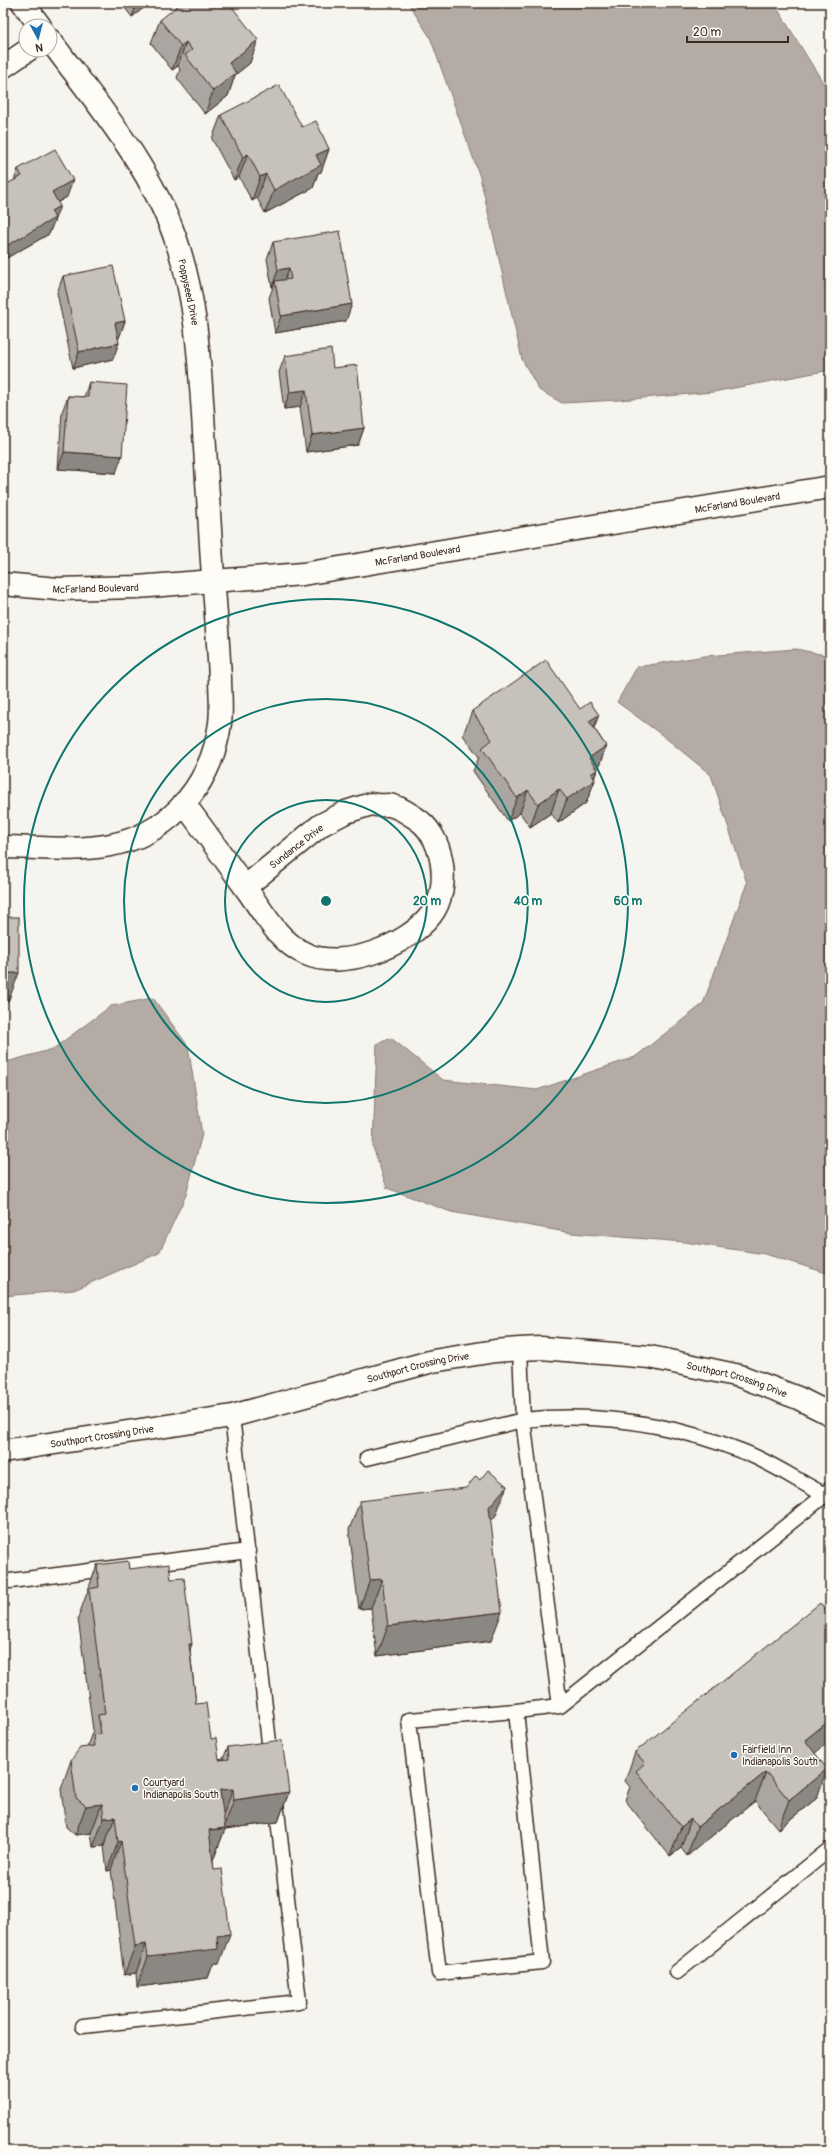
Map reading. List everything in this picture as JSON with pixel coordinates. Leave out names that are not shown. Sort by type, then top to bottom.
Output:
[{"type":"street","points":[[23,3],[34,18]]},
{"type":"street","name":"Poppyseed Drive","points":[[58,51],[135,156],[165,212],[176,240],[190,287],[195,317],[214,582]]},
{"type":"street","points":[[3,67],[18,57]]},
{"type":"street","name":"McFarland Boulevard","points":[[3,584],[58,589],[137,588],[303,574],[830,487]]},
{"type":"street","points":[[3,848],[89,849],[107,847],[134,839],[154,829],[184,803],[192,794],[207,768],[215,749],[220,723],[219,644],[214,582]]},
{"type":"street","name":"Sundance Drive","points":[[184,803],[245,887],[284,939],[305,954],[321,960],[357,958],[376,953],[404,937],[432,914],[440,896],[443,875],[439,850],[432,835],[420,822],[390,805],[371,804],[346,812],[321,825],[245,887]]},
{"type":"street","name":"Southport Crossing Drive","points":[[3,1451],[232,1416],[433,1361],[495,1351],[541,1348],[650,1357],[740,1376],[798,1398],[830,1414]]},
{"type":"lane","points":[[520,1349],[523,1420],[560,1706]]},
{"type":"lane","points":[[232,1416],[273,1773]]},
{"type":"lane","points":[[367,1458],[523,1420],[558,1416],[595,1417],[640,1423],[694,1435],[745,1452],[827,1492],[560,1706],[409,1720],[439,1973],[542,1962],[516,1711]]},
{"type":"lane","points":[[10,1581],[248,1551]]},
{"type":"lane","points":[[83,2026],[299,2002],[275,1788]]},
{"type":"lane","points":[[677,1972],[830,1849]]},
{"type":"shaded area","points":[[408,3],[774,3],[830,94],[830,370],[713,392],[619,400],[562,403],[539,390],[522,359],[480,177],[430,37]]},
{"type":"shaded area","points":[[796,649],[830,656],[830,1274],[765,1254],[684,1242],[572,1233],[451,1212],[387,1188],[373,1147],[377,1044],[391,1038],[443,1080],[537,1090],[635,1057],[703,1004],[747,883],[711,775],[662,735],[617,702],[637,667],[705,656]]},
{"type":"shaded area","points":[[153,998],[188,1046],[202,1134],[186,1195],[159,1253],[74,1290],[3,1296],[3,1063],[53,1049],[111,1006]]},
{"type":"building","points":[[181,3],[229,3],[258,40],[229,63],[236,73],[213,91],[185,55],[192,50],[186,42],[181,46],[160,20]]},
{"type":"building","points":[[279,85],[302,127],[316,121],[329,149],[316,155],[321,165],[274,190],[266,174],[260,177],[248,154],[243,157],[221,115]]},
{"type":"building","points":[[55,149],[73,180],[52,192],[60,206],[51,211],[55,218],[6,246],[3,241],[3,196],[5,195],[3,192],[3,186],[22,176],[18,169]]},
{"type":"building","points":[[340,231],[352,304],[281,316],[275,281],[291,279],[289,268],[278,270],[273,242]]},
{"type":"building","points":[[113,266],[125,321],[115,323],[119,343],[79,352],[63,276]]},
{"type":"building","points":[[331,349],[333,368],[357,365],[364,428],[312,435],[306,390],[290,392],[285,356]]},
{"type":"building","points":[[89,382],[127,385],[122,456],[64,452],[68,396],[88,397]]},
{"type":"building","points":[[546,660],[580,709],[590,702],[599,715],[589,721],[606,746],[589,758],[597,770],[591,774],[595,780],[567,799],[559,789],[538,804],[528,790],[517,798],[482,748],[492,740],[472,711]]},
{"type":"building","points":[[3,909],[4,917],[19,917],[19,973],[7,973],[8,979],[3,979]]},
{"type":"building","points":[[488,1470],[507,1486],[489,1507],[502,1612],[388,1626],[382,1579],[370,1580],[360,1501],[466,1488],[476,1476],[480,1480]]},
{"type":"building","name":"Courtyard Indianapolis South","points":[[128,1561],[129,1569],[169,1564],[171,1579],[184,1578],[192,1644],[189,1644],[196,1704],[206,1703],[211,1739],[216,1738],[219,1760],[229,1759],[228,1747],[282,1740],[289,1792],[234,1800],[233,1789],[220,1790],[225,1828],[209,1830],[214,1870],[222,1869],[230,1934],[217,1936],[218,1949],[148,1957],[146,1944],[135,1946],[121,1841],[118,1842],[115,1817],[104,1818],[102,1804],[86,1806],[76,1798],[71,1760],[80,1748],[94,1746],[93,1735],[101,1734],[98,1715],[105,1714],[89,1589],[99,1587],[97,1565]]},
{"type":"building","name":"Fairfield Inn Indianapolis South","points":[[820,1603],[828,1613],[830,1612],[830,1720],[805,1740],[827,1769],[789,1800],[766,1772],[697,1827],[691,1819],[681,1827],[636,1771],[645,1763],[635,1752]]},
{"type":"place","name":"Fairfield Inn Indianapolis South","points":[[734,1755]]},
{"type":"place","name":"Courtyard Indianapolis South","points":[[135,1788]]}]
